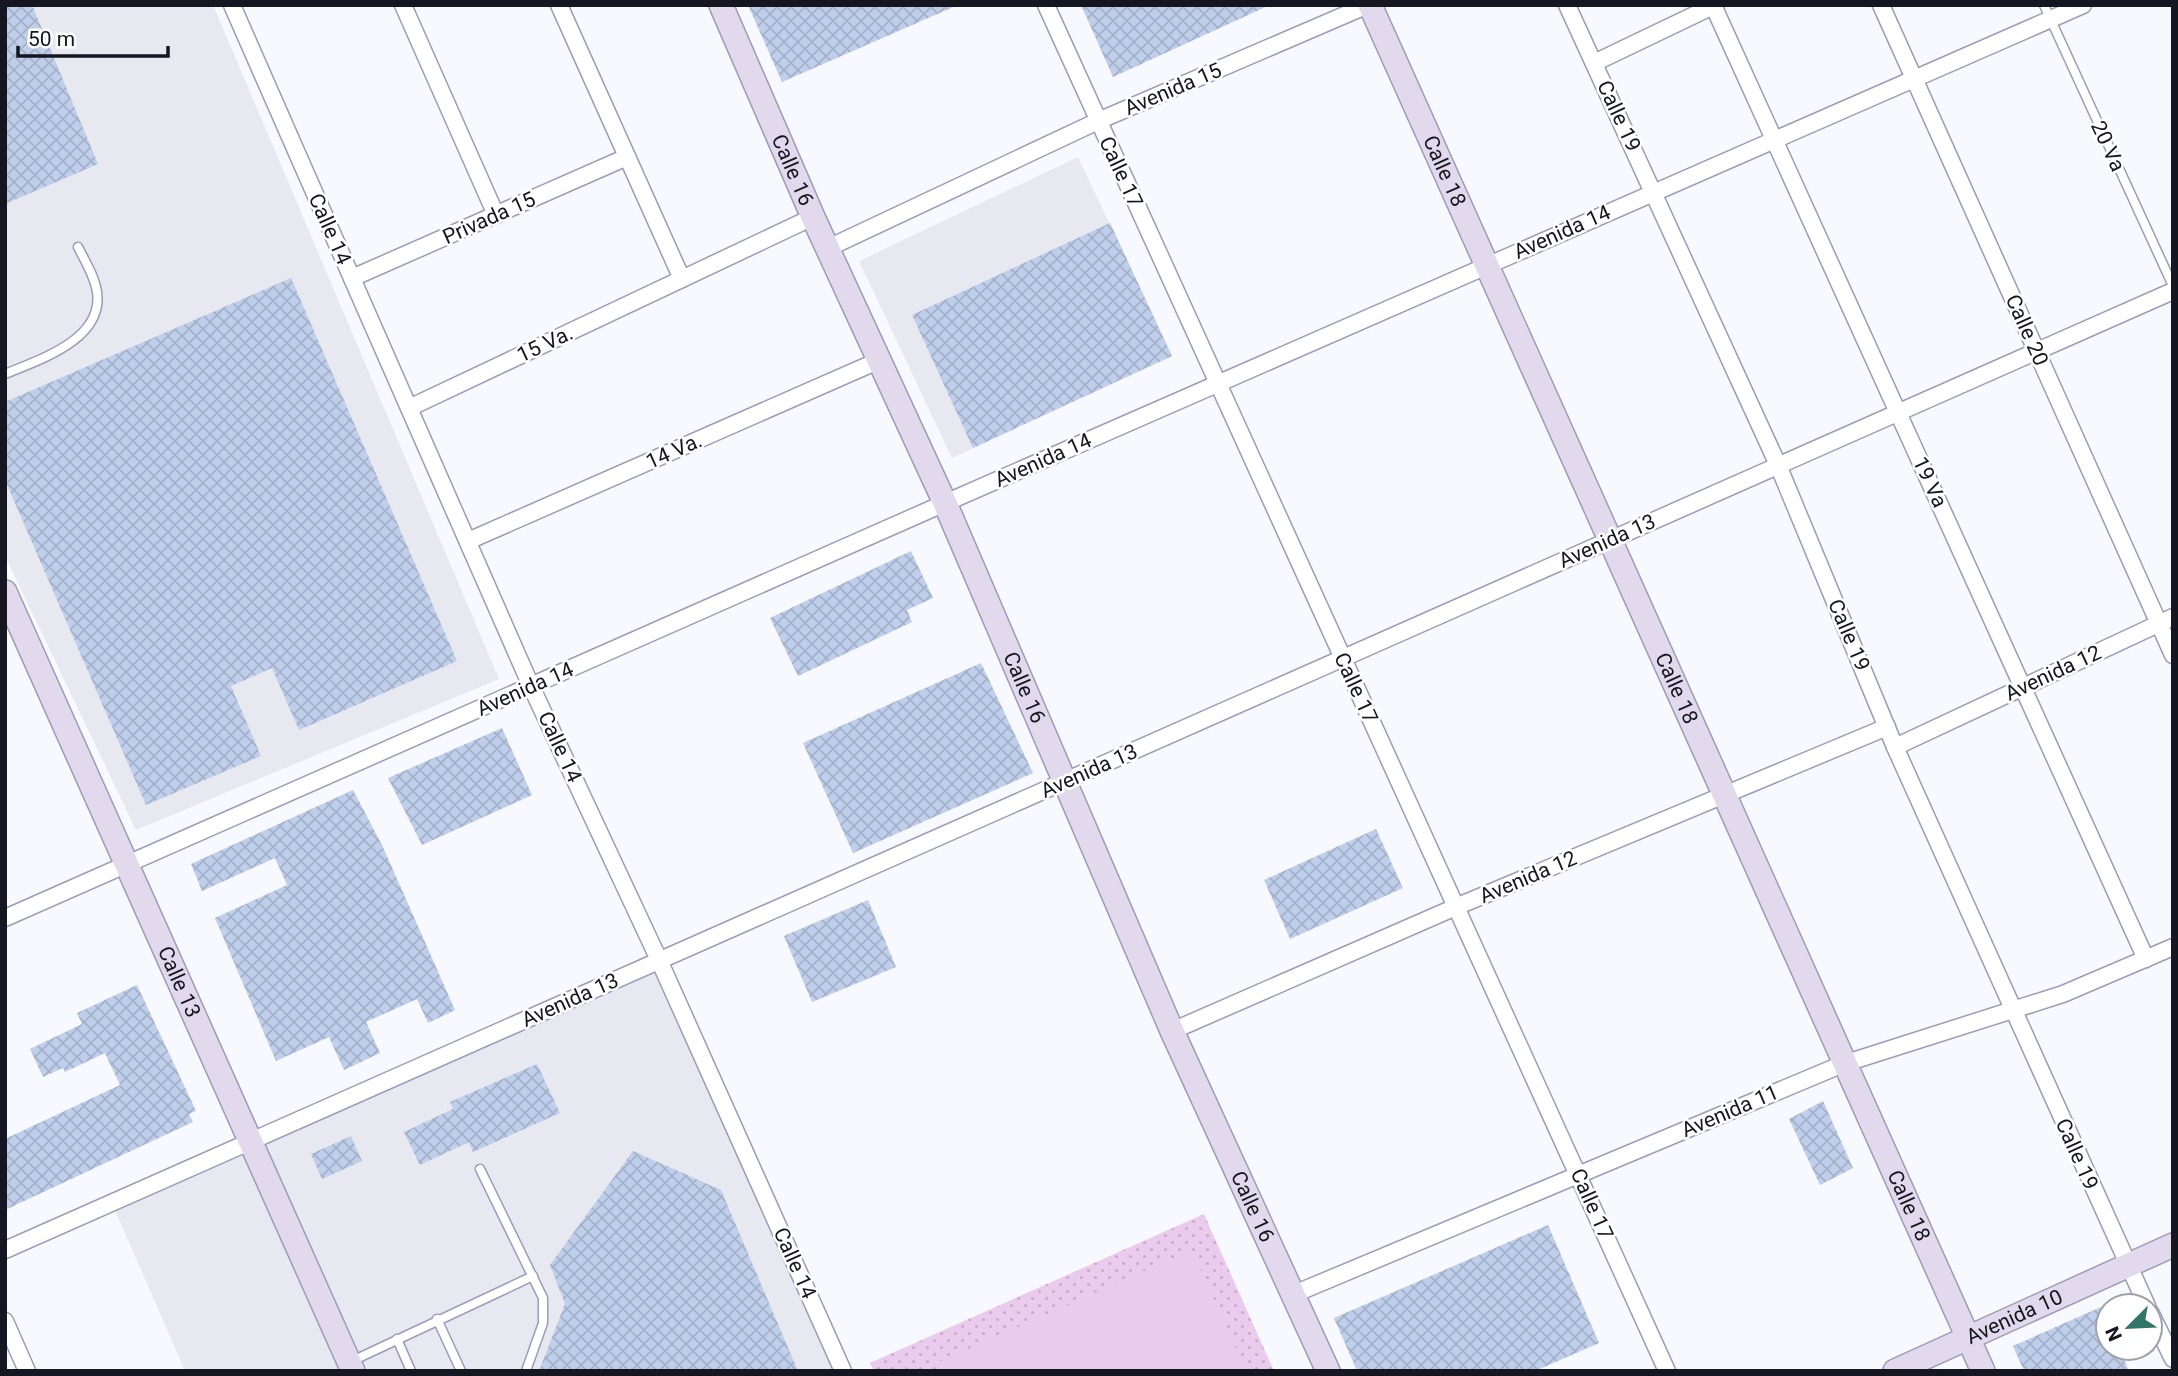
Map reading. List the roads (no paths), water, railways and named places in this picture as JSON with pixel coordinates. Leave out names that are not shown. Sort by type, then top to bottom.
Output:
[{"type":"street","name":"Calle 14","points":[[232,5],[531,686],[659,960],[843,1371]]},
{"type":"street","points":[[403,5],[496,215]]},
{"type":"street","points":[[559,5],[682,279]]},
{"type":"street","name":"Calle 16","points":[[721,5],[813,217],[945,503],[1172,1031],[1328,1371]]},
{"type":"street","name":"Calle 17","points":[[1046,5],[1342,658],[1458,906],[1667,1371]]},
{"type":"street","name":"Avenida 15","points":[[828,248],[1098,121],[1369,5]]},
{"type":"street","name":"Calle 18","points":[[1369,5],[1983,1371]]},
{"type":"street","name":"Calle 19","points":[[1567,5],[1655,192],[1778,466],[1895,747],[2140,1292]]},
{"type":"street","name":"Calle 20","points":[[1881,5],[2037,351],[2166,620],[2173,655]]},
{"type":"street","name":"Avenida 14","points":[[5,918],[1655,192],[1914,77],[2047,12],[2082,5]]},
{"type":"street","points":[[1594,63],[1713,6]]},
{"type":"street","name":"19 Va","points":[[1713,6],[2146,959]]},
{"type":"street","name":"Privada 15","points":[[352,278],[627,157]]},
{"type":"street","name":"15 Va.","points":[[409,408],[813,217]]},
{"type":"street","name":"Avenida 13","points":[[5,1250],[2173,289]]},
{"type":"street","name":"14 Va.","points":[[468,541],[880,360]]},
{"type":"street","name":"Calle 13","points":[[5,592],[351,1366]]},
{"type":"street","name":"Avenida 12","points":[[1895,747],[2166,620]]},
{"type":"street","name":"Avenida 12","points":[[1172,1031],[1458,906],[1887,727]]},
{"type":"street","name":"Avenida 11","points":[[1294,1294],[1843,1064],[2013,1011],[2173,947]]},
{"type":"street","name":"Avenida 10","points":[[1895,1371],[2173,1245]]},
{"type":"street","points":[[5,1321],[27,1371]]},
{"type":"street","points":[[2164,1341],[2173,1360]]},
{"type":"lane","name":"20 Va","points":[[2047,12],[2173,289]]},
{"type":"lane","points":[[5,374],[72,342],[96,311],[96,289],[78,247]]},
{"type":"lane","points":[[480,1169],[543,1298],[543,1323],[526,1371]]},
{"type":"lane","points":[[351,1366],[437,1319],[533,1276]]},
{"type":"lane","points":[[437,1319],[461,1371]]},
{"type":"lane","points":[[397,1339],[411,1371]]}]
